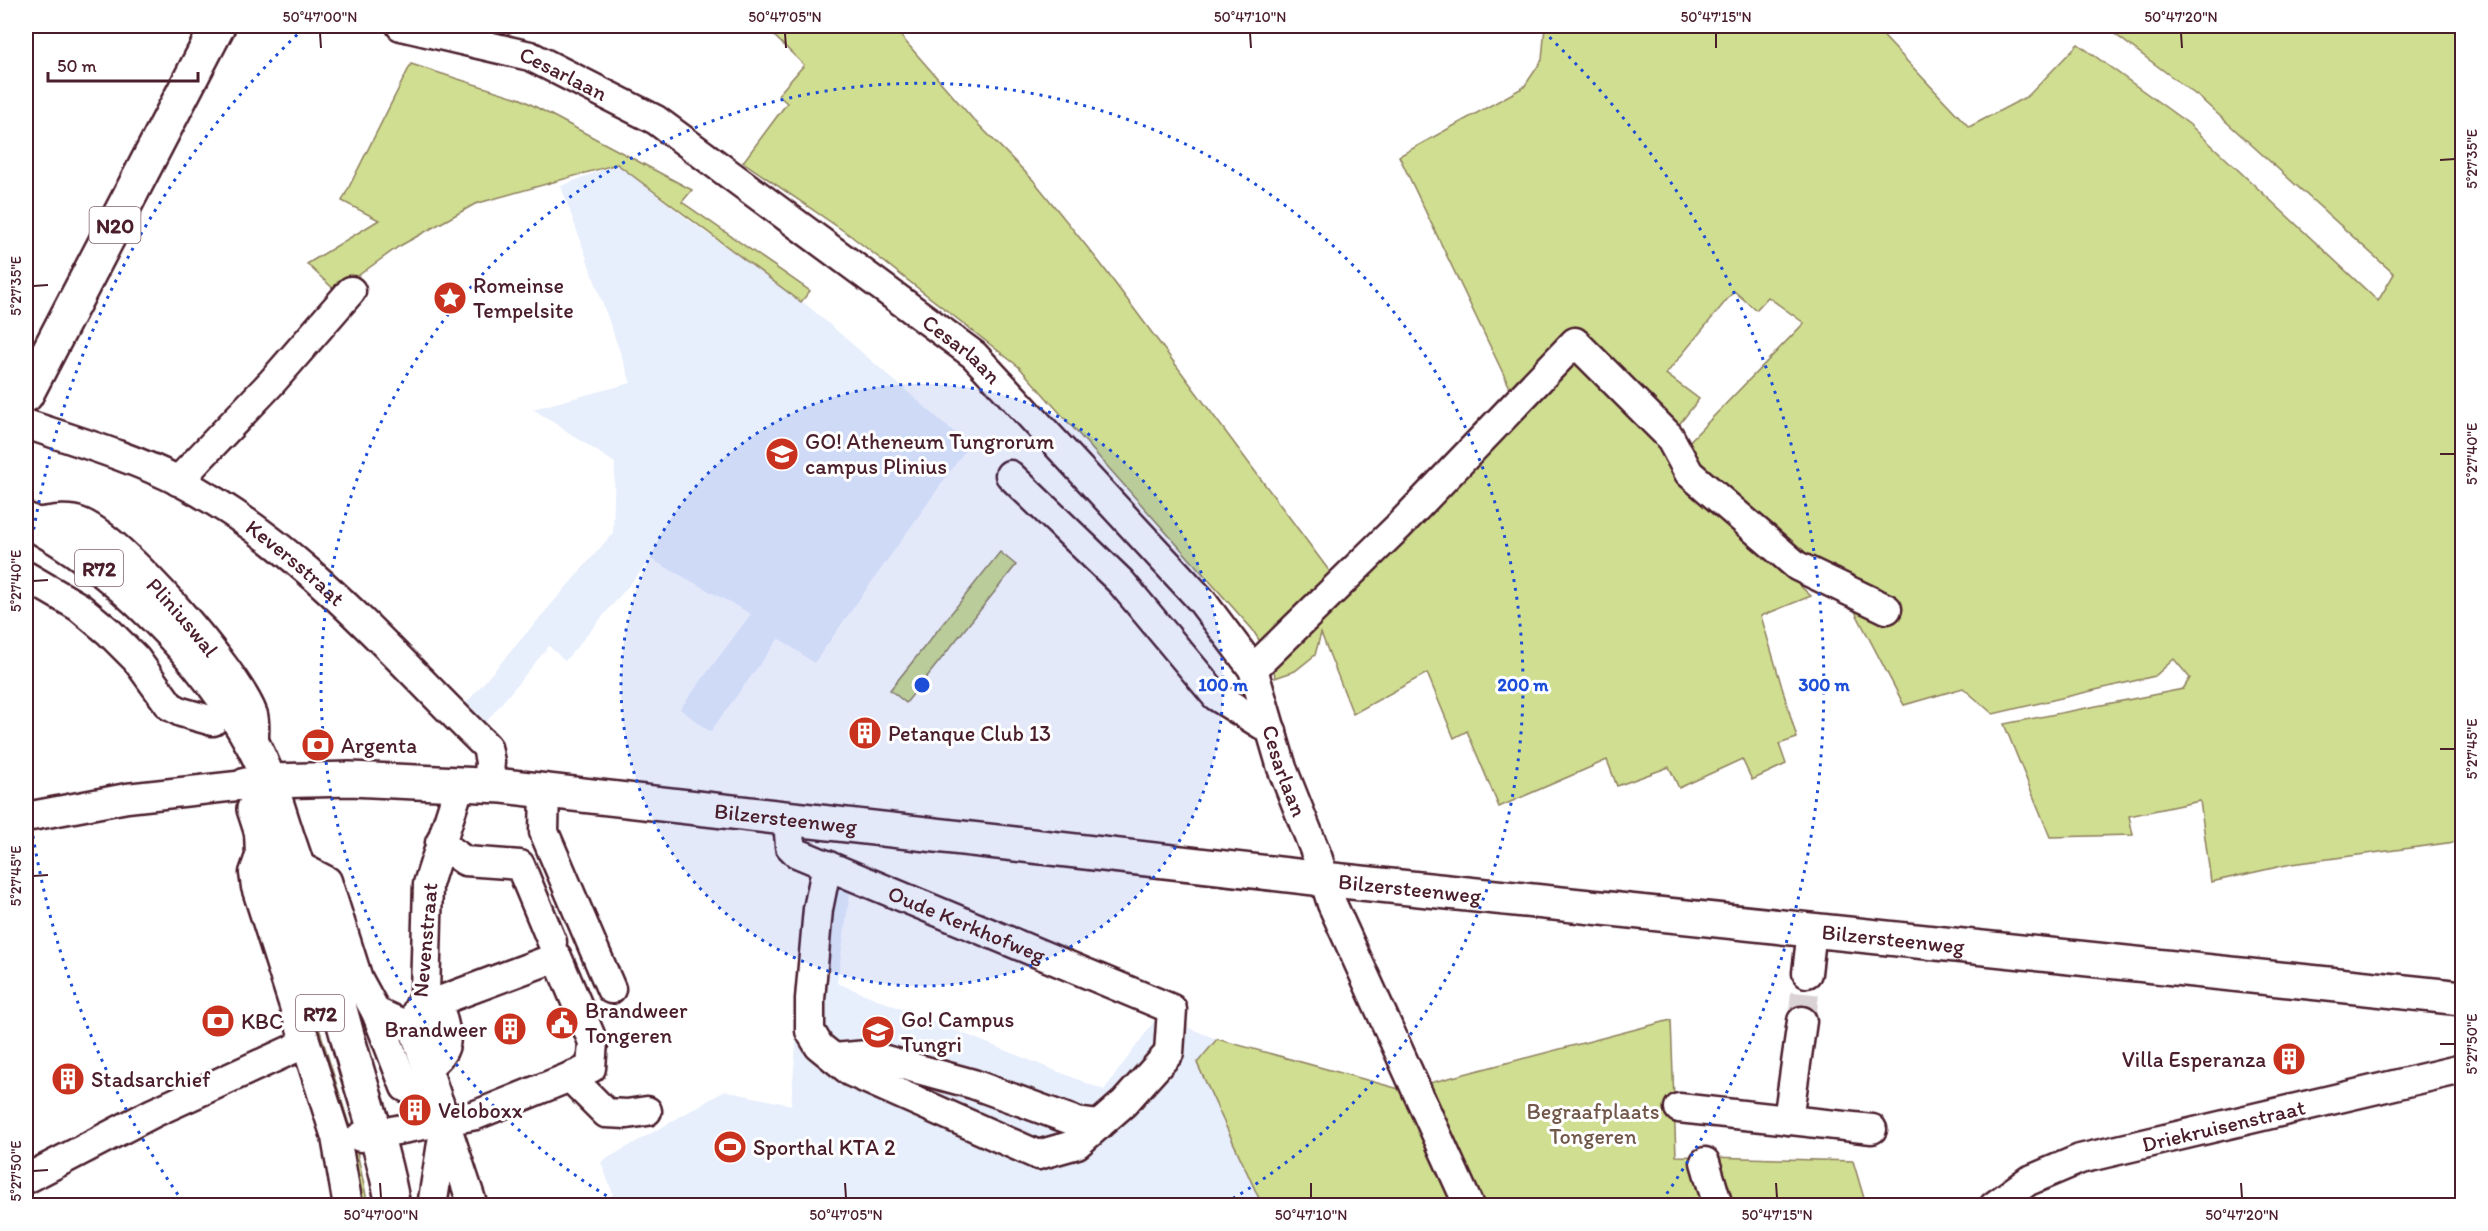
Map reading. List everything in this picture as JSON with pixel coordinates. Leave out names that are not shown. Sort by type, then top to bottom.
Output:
[{"type":"main road","name":"N20","points":[[26,395],[218,26]]},
{"type":"main road","name":"Pliniuswal","points":[[28,530],[59,563],[105,596],[150,639],[213,721],[232,753],[257,783]]},
{"type":"main road","name":"Pliniuswal","points":[[28,530],[60,539],[114,579],[165,626],[216,689],[254,746],[257,783]]},
{"type":"main road","name":"Bilzersteenweg","points":[[257,783],[350,779],[474,784],[545,790],[788,820],[1323,879],[2463,998]]},
{"type":"main road","name":"R72","points":[[257,783],[259,823],[368,1135],[387,1169],[393,1206]]},
{"type":"main road","name":"R72","points":[[257,783],[298,866],[368,1135],[375,1206]]},
{"type":"street","name":"Cesarlaan","points":[[401,26],[530,56],[656,120],[974,355],[1201,600],[1252,669],[1282,768],[1323,879]]},
{"type":"street","points":[[187,486],[272,382],[351,291]]},
{"type":"street","points":[[1252,669],[1398,527],[1575,342],[1669,436],[1689,473],[1797,566],[1887,609]]},
{"type":"street","points":[[187,486],[278,397]]},
{"type":"street","name":"Keversstraat","points":[[26,424],[187,486],[246,523],[302,567],[388,646],[488,747],[490,762],[474,784]]},
{"type":"street","points":[[1010,476],[1121,582],[1216,696],[1272,731]]},
{"type":"street","points":[[26,576],[80,607],[109,632],[136,659],[170,705],[181,712],[213,721]]},
{"type":"street","points":[[26,818],[127,798],[257,783]]},
{"type":"street","name":"Nevenstraat","points":[[414,1029],[417,1011],[425,994],[428,884],[440,843],[474,784]]},
{"type":"street","points":[[545,790],[544,832],[611,989]]},
{"type":"street","name":"Oude Kerkhofweg","points":[[788,820],[790,846],[798,852],[1172,1009],[1169,1053],[1124,1103],[1099,1125]]},
{"type":"street","points":[[259,823],[260,856],[254,873],[256,887],[304,1044],[336,1137],[348,1206]]},
{"type":"street","points":[[440,843],[465,861],[520,865],[552,942]]},
{"type":"street","points":[[827,865],[818,909],[810,999],[810,1031],[819,1046],[851,1072],[1038,1155],[1077,1144],[1099,1125]]},
{"type":"street","points":[[298,866],[327,881],[358,979],[376,1012],[405,1087],[442,1111]]},
{"type":"street","name":"Bilzersteenweg","points":[[1323,879],[1413,1085],[1469,1206]]},
{"type":"street","points":[[1807,973],[1812,930]]},
{"type":"street","points":[[368,1135],[442,1111],[476,1115],[591,1068],[593,1042],[557,957],[442,1000],[439,1005],[447,1046],[441,1056],[427,1066]]},
{"type":"street","points":[[376,1012],[414,1029],[473,1206]]},
{"type":"street","points":[[1788,1120],[1802,1021]]},
{"type":"street","points":[[26,1179],[110,1134],[304,1044]]},
{"type":"street","points":[[834,1058],[867,1055],[973,1084],[1077,1122],[1099,1125]]},
{"type":"street","name":"Driekruisenstraat","points":[[1994,1206],[2028,1181],[2080,1159],[2463,1069]]},
{"type":"street","points":[[570,1077],[606,1113],[627,1114],[647,1111]]},
{"type":"street","points":[[1679,1108],[1872,1129]]},
{"type":"street","points":[[432,1206],[442,1111]]},
{"type":"street","points":[[1705,1162],[1718,1206]]},
{"type":"shaded area","name":"GO! Atheneum Tungrorum campus Plinius","points":[[617,164],[691,222],[808,306],[969,445],[814,663],[779,638],[710,732],[680,709],[751,614],[651,559],[565,661],[549,646],[481,728],[462,708],[613,533],[615,463],[533,409],[631,383],[561,186]]},
{"type":"shaded area","name":"Go! Campus Tungri","points":[[811,866],[851,886],[837,983],[1104,1090],[1158,1016],[1217,1039],[1197,1063],[1262,1205],[601,1206],[613,1194],[601,1162],[725,1091],[791,1105]]},
{"type":"green space","points":[[764,26],[892,26],[972,118],[1034,181],[1100,263],[1336,580],[1266,651],[1252,629],[1019,367],[851,236],[743,162],[787,103],[778,95],[804,65]]},
{"type":"green space","points":[[1545,26],[1874,26],[1969,127],[2028,96],[2078,44],[2189,124],[2378,301],[2394,274],[2200,98],[2104,26],[2462,26],[2462,841],[2291,864],[2211,882],[2200,801],[2129,816],[2133,835],[2050,837],[2004,724],[2183,689],[2190,678],[2174,659],[2155,676],[1993,714],[1963,688],[1904,705],[1850,602],[1792,551],[1684,447],[1804,323],[1768,297],[1756,310],[1734,291],[1666,374],[1699,399],[1667,440],[1657,447],[1696,489],[1811,596],[1761,616],[1797,738],[1779,744],[1786,764],[1752,780],[1742,759],[1679,788],[1669,767],[1617,786],[1607,760],[1499,807],[1467,731],[1454,738],[1427,673],[1353,714],[1321,633],[1315,655],[1295,671],[1275,678],[1273,662],[1513,394],[1399,156],[1524,87],[1542,60]]},
{"type":"green space","points":[[411,64],[521,99],[692,190],[682,202],[810,291],[801,302],[617,164],[475,204],[398,247],[359,275],[340,295],[307,264],[379,220],[342,201]]},
{"type":"green space","points":[[1000,552],[1016,565],[906,703],[890,690]]},
{"type":"green space","points":[[274,883],[356,1147],[368,1205],[364,1205],[348,1132],[271,893]]},
{"type":"green space","name":"Begraafplaats Tongeren","points":[[1671,1020],[1676,1156],[1853,1161],[1866,1205],[1262,1205],[1197,1063],[1217,1039],[1403,1090]]},
{"type":"tunnel","points":[[1802,1021],[1807,973]]},
{"type":"place","name":"Romeinse Tempelsite","points":[[450,298]]},
{"type":"place","name":"GO! Atheneum Tungrorum campus Plinius","points":[[782,454]]},
{"type":"place","name":"Petanque Club 13","points":[[865,733]]},
{"type":"place","name":"Argenta","points":[[318,745]]},
{"type":"place","name":"KBC","points":[[218,1021]]},
{"type":"place","name":"Brandweer Tongeren","points":[[562,1023]]},
{"type":"place","name":"Brandweer","points":[[510,1029]]},
{"type":"place","name":"Go! Campus Tungri","points":[[878,1032]]},
{"type":"place","name":"Villa Esperanza","points":[[2289,1059]]},
{"type":"place","name":"Stadsarchief","points":[[68,1079]]},
{"type":"place","name":"Veloboxx","points":[[415,1110]]},
{"type":"place","name":"Sporthal KTA 2","points":[[730,1147]]}]
